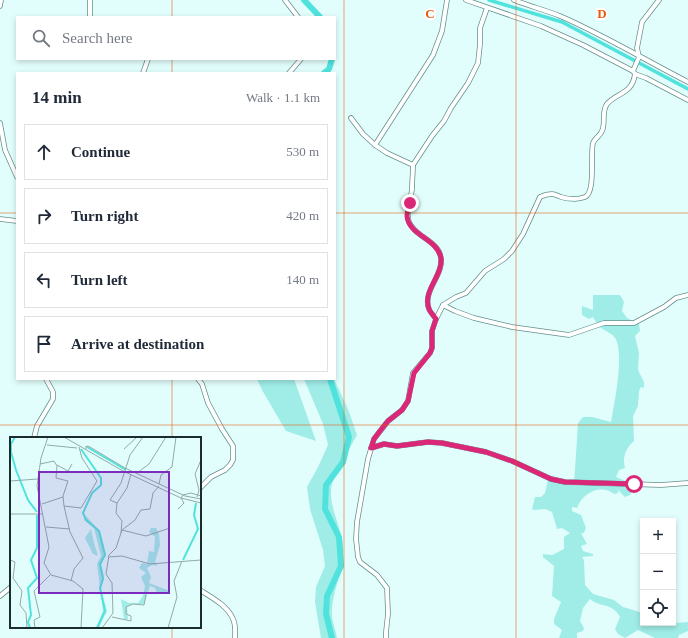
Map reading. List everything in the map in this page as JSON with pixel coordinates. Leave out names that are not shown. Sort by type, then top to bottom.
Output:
[{"type":"street","points":[[0,6],[1,0]]},
{"type":"street","points":[[90,0],[90,16]]},
{"type":"street","points":[[285,0],[297,16]]},
{"type":"street","points":[[375,146],[434,55],[442,31],[447,0]]},
{"type":"street","points":[[466,0],[541,26],[583,45],[688,100]]},
{"type":"street","points":[[514,0],[521,1],[559,16],[620,45],[688,82]]},
{"type":"street","points":[[386,638],[388,614],[387,588],[378,575],[360,562],[357,551],[356,522],[374,439],[388,421],[402,410],[408,401],[414,373],[430,353],[432,348],[432,331],[443,305],[466,293],[485,271],[504,259],[512,251],[524,234],[540,197],[552,194],[559,197],[572,199],[586,197],[588,194],[591,186],[593,144],[603,130],[604,110],[612,100],[627,90],[634,82],[634,73],[640,57],[637,48],[642,22],[659,0]]},
{"type":"street","points":[[436,319],[429,309],[428,298],[440,267],[441,259],[437,249],[428,239],[417,232],[410,224],[407,215],[412,191],[413,165],[444,121],[468,83],[478,63],[480,28],[487,8]]},
{"type":"street","points":[[143,72],[148,60]]},
{"type":"street","points":[[290,72],[301,60]]},
{"type":"street","points":[[351,118],[363,134],[375,146],[413,165]]},
{"type":"street","points":[[0,123],[5,150],[16,169]]},
{"type":"street","points":[[0,219],[16,221]]},
{"type":"street","points":[[443,305],[474,318],[512,327],[569,335],[604,323],[634,323],[664,307],[676,298],[688,295]]},
{"type":"street","points":[[34,437],[37,426],[53,399],[53,392],[47,380]]},
{"type":"street","points":[[199,380],[202,384],[208,403],[230,442],[234,454],[230,465],[225,470],[211,477],[201,487]]},
{"type":"street","points":[[371,448],[384,444],[397,446],[428,442],[442,443],[486,452],[512,461],[551,479],[565,482],[661,485],[688,483]]},
{"type":"street","points":[[0,596],[10,588]]},
{"type":"street","points":[[201,591],[229,612],[234,619],[235,638]]},
{"type":"shaded area","points":[[593,295],[620,295],[624,302],[622,311],[627,318],[639,324],[640,331],[635,336],[639,353],[638,370],[644,382],[644,388],[641,387],[639,391],[638,406],[633,416],[634,441],[625,453],[625,468],[619,470],[616,477],[625,481],[632,491],[630,495],[625,497],[618,490],[618,493],[614,494],[604,490],[593,491],[583,498],[577,508],[572,507],[572,511],[581,515],[586,528],[584,533],[581,533],[587,544],[581,546],[583,551],[593,554],[593,556],[582,557],[584,560],[585,585],[593,594],[614,600],[623,607],[640,612],[640,626],[676,626],[676,623],[688,622],[688,631],[679,635],[678,638],[655,638],[638,630],[625,638],[618,634],[615,629],[620,617],[617,612],[610,607],[598,604],[590,599],[583,608],[580,621],[584,628],[583,631],[577,633],[577,638],[559,638],[562,630],[554,624],[554,619],[561,602],[552,596],[554,566],[543,557],[543,554],[552,555],[564,549],[564,537],[570,533],[562,528],[557,529],[552,512],[545,509],[532,509],[535,497],[541,497],[545,493],[548,480],[574,485],[578,423],[583,417],[592,417],[611,422],[618,379],[618,345],[614,336],[600,327],[593,317],[589,319],[582,315],[582,306],[593,310]]},
{"type":"shaded area","points":[[257,380],[294,380],[316,441],[286,431]]},
{"type":"shaded area","points":[[304,380],[334,380],[348,409],[357,435],[338,470],[331,490],[332,505],[341,533],[343,547],[342,565],[332,608],[332,617],[337,638],[321,638],[315,602],[316,587],[325,566],[323,550],[310,509],[307,487],[328,445],[323,424]]},
{"type":"waterway","points":[[304,0],[319,16]]},
{"type":"waterway","points":[[489,0],[562,22],[688,89]]},
{"type":"waterway","points":[[325,72],[329,69],[332,60]]},
{"type":"waterway","points":[[330,380],[349,437],[343,462],[326,485],[325,509],[339,537],[341,566],[327,596],[326,614],[332,638]]},
{"type":"route","points":[[410,203],[407,215],[410,224],[417,232],[428,239],[437,249],[441,259],[440,267],[428,298],[429,309],[436,319],[432,331],[432,348],[430,353],[414,373],[408,401],[402,410],[388,421],[380,431],[374,439],[371,448],[384,444],[397,446],[428,442],[442,443],[486,452],[512,461],[551,479],[565,482],[634,484]]}]
